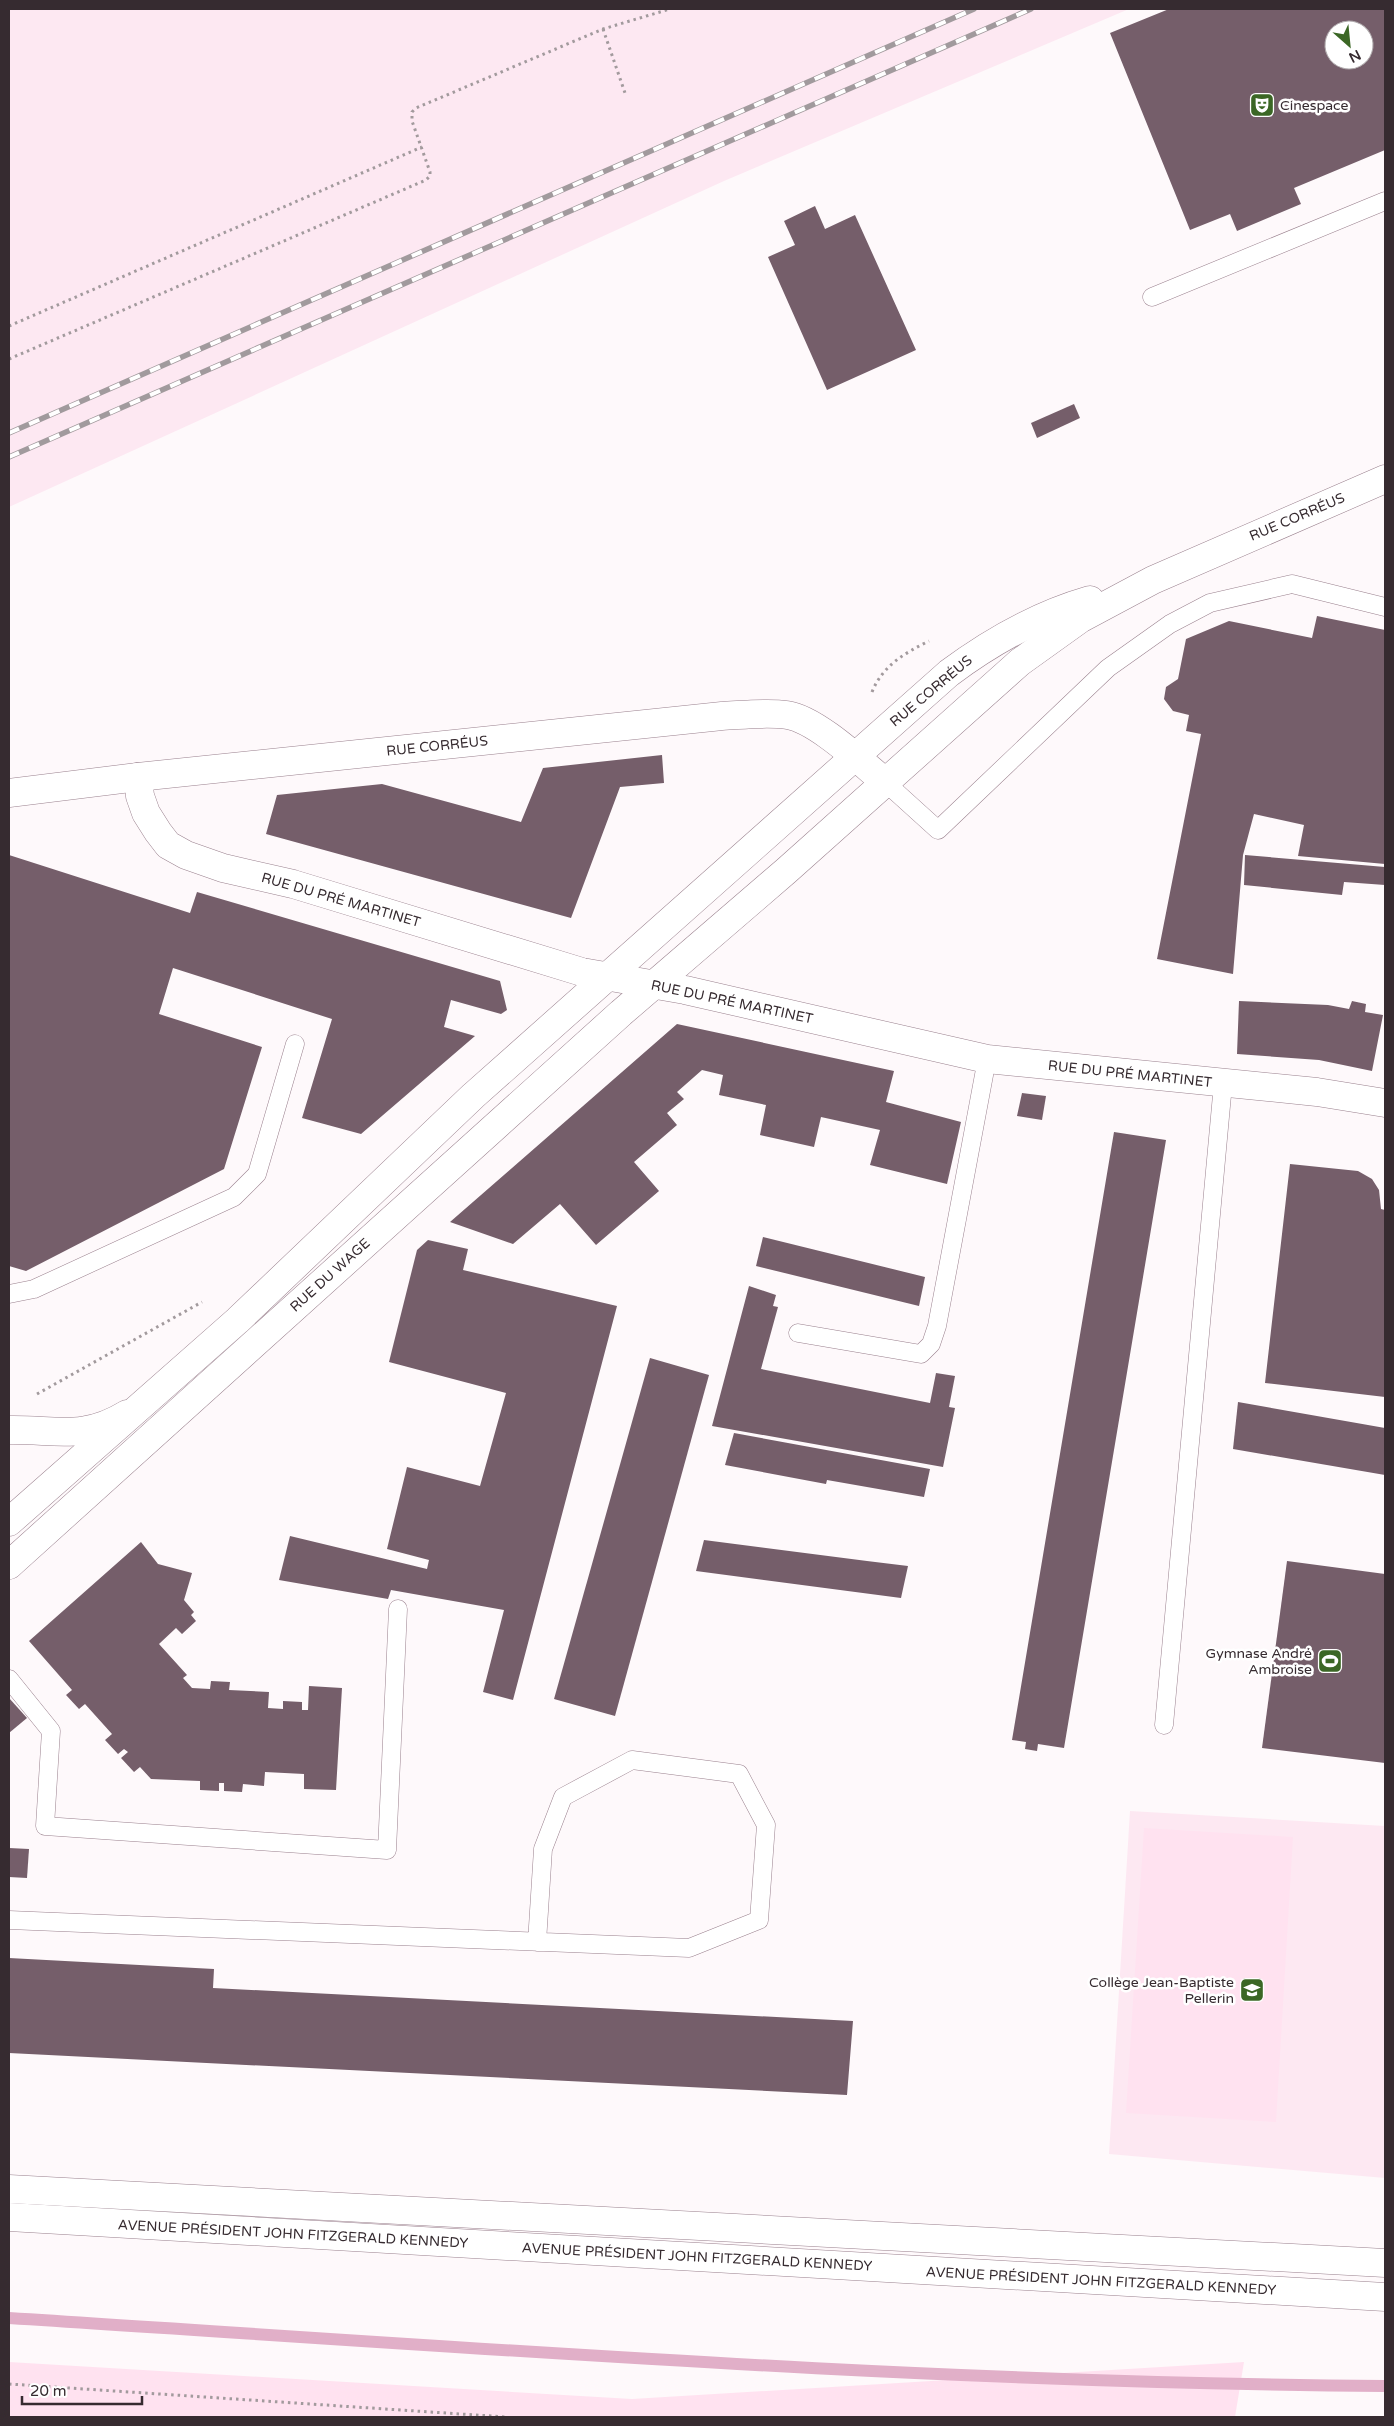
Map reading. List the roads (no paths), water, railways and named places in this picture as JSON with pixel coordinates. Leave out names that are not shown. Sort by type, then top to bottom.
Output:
[{"type":"street","name":"RUE CORRÉUS","points":[[652,985],[786,871],[1020,662],[1080,619],[1153,580],[1385,479]]},
{"type":"street","name":"RUE CORRÉUS","points":[[607,978],[949,673],[994,642],[1060,610],[1153,580]]},
{"type":"street","name":"RUE CORRÉUS","points":[[9,793],[138,777],[740,715],[788,715],[819,729],[885,782]]},
{"type":"street","name":"RUE DU PRÉ MARTINET","points":[[138,777],[140,796],[146,813],[168,845],[186,855],[223,868],[293,884],[582,972],[717,997],[987,1059],[1333,1094],[1385,1104]]},
{"type":"street","points":[[9,1522],[238,1320],[473,1096],[607,978]]},
{"type":"street","name":"RUE DU WAGE","points":[[9,1565],[652,985]]},
{"type":"street","points":[[9,1430],[71,1433],[92,1430],[108,1424],[139,1407]]},
{"type":"street","name":"AVENUE PRÉSIDENT JOHN FITZGERALD KENNEDY","points":[[9,2189],[1385,2263]]},
{"type":"street","name":"AVENUE PRÉSIDENT JOHN FITZGERALD KENNEDY","points":[[9,2217],[1385,2297]]},
{"type":"lane","points":[[1152,297],[1385,201]]},
{"type":"lane","points":[[885,782],[938,830],[1108,668],[1170,624],[1210,603],[1292,584],[1385,606]]},
{"type":"lane","points":[[9,1294],[34,1289],[234,1197],[257,1174],[295,1044]]},
{"type":"lane","points":[[798,1332],[921,1354],[931,1344],[937,1326],[987,1059]]},
{"type":"lane","points":[[1164,1726],[1223,1084]]},
{"type":"lane","points":[[9,1679],[51,1731],[46,1826],[387,1850],[398,1609]]},
{"type":"lane","points":[[9,1920],[537,1942],[689,1948],[759,1920],[766,1824],[739,1774],[632,1760],[563,1797],[544,1849],[537,1942]]},
{"type":"waterway","points":[[9,2318],[697,2362],[869,2371],[1041,2378],[1385,2386]]},
{"type":"railway","points":[[9,433],[974,9]]},
{"type":"railway","points":[[9,457],[1031,9]]},
{"type":"place","name":"Cinespace","points":[[1262,105]]},
{"type":"place","name":"Gymnase André Ambroise","points":[[1330,1661]]},
{"type":"place","name":"Collège Jean-Baptiste Pellerin","points":[[1252,1990]]}]
